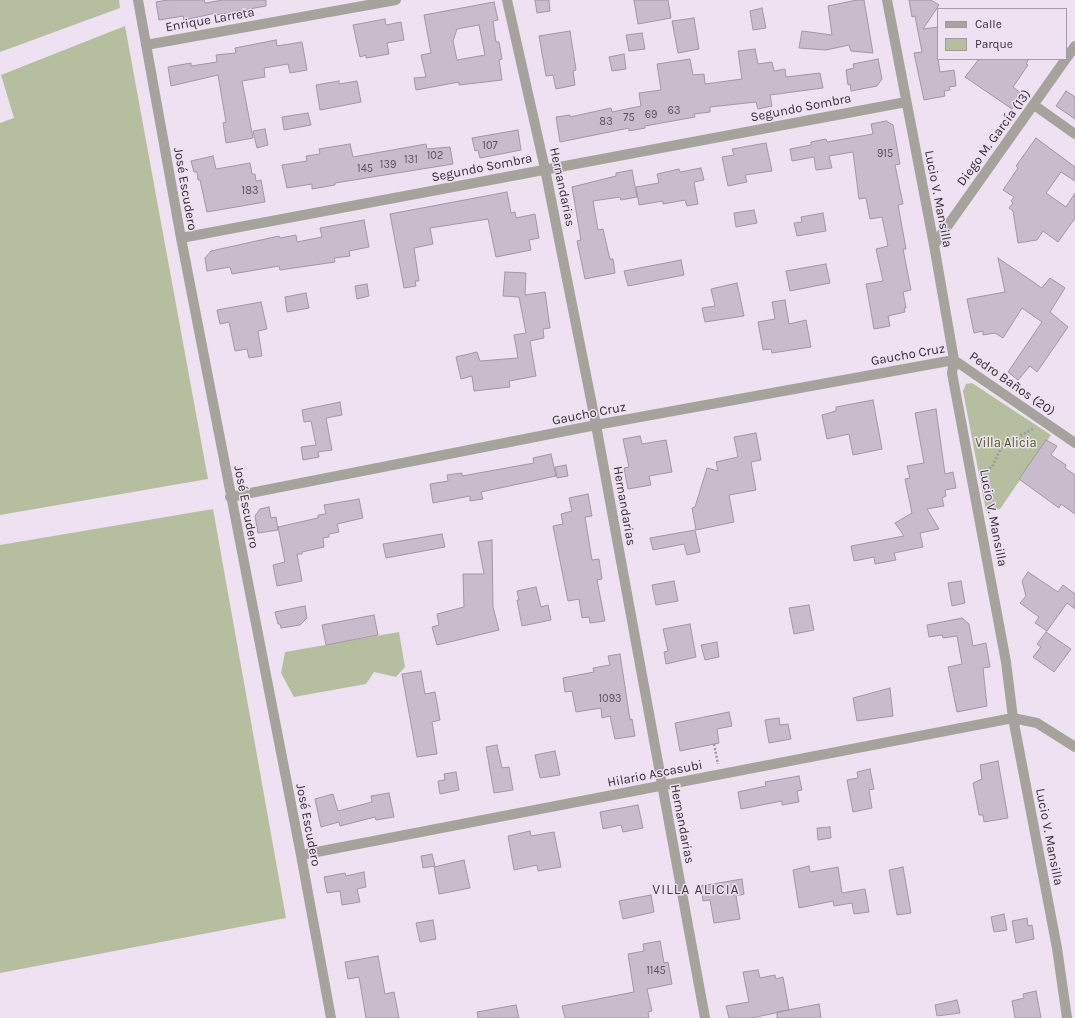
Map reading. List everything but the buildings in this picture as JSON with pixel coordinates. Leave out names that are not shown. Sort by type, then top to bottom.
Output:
[{"type":"street","name":"José Escudero","points":[[138,0],[230,497],[301,855],[331,1018]]},
{"type":"street","name":"Enrique Larreta","points":[[146,45],[396,0]]},
{"type":"street","name":"Hernandarias","points":[[507,0],[545,169],[596,425],[705,1018]]},
{"type":"street","name":"Lucio V. Mansilla","points":[[887,0],[934,245],[954,360],[952,373],[1006,662],[1013,718],[1057,948],[1067,1018]]},
{"type":"street","name":"Diego M. García (13)","points":[[1067,58],[1075,46]]},
{"type":"street","name":"Diego M. García (13)","points":[[934,245],[1065,60]]},
{"type":"street","name":"Segundo Sombra","points":[[181,238],[906,102]]},
{"type":"street","points":[[1034,105],[1075,134]]},
{"type":"street","name":"Gaucho Cruz","points":[[230,497],[596,425],[954,360]]},
{"type":"street","name":"Pedro Baños (20)","points":[[954,360],[1075,443]]},
{"type":"street","points":[[1013,718],[1037,723],[1075,747]]},
{"type":"street","name":"Hilario Ascasubi","points":[[301,855],[1013,718]]},
{"type":"path","points":[[992,467],[1003,444],[1031,430]]},
{"type":"path","points":[[714,744],[720,774]]},
{"type":"green space","points":[[0,0],[119,0],[120,8],[0,52]]},
{"type":"green space","points":[[125,26],[208,479],[0,515],[0,123],[14,118],[1,75]]},
{"type":"green space","name":"Villa Alicia","points":[[972,383],[1051,435],[1000,509],[986,511],[963,391],[966,384]]},
{"type":"green space","points":[[213,509],[286,918],[0,973],[0,545]]},
{"type":"green space","points":[[399,632],[405,667],[396,677],[374,672],[366,684],[294,697],[281,673],[285,652]]},
{"type":"district","name":"VILLA ALICIA","points":[[696,890]]}]
